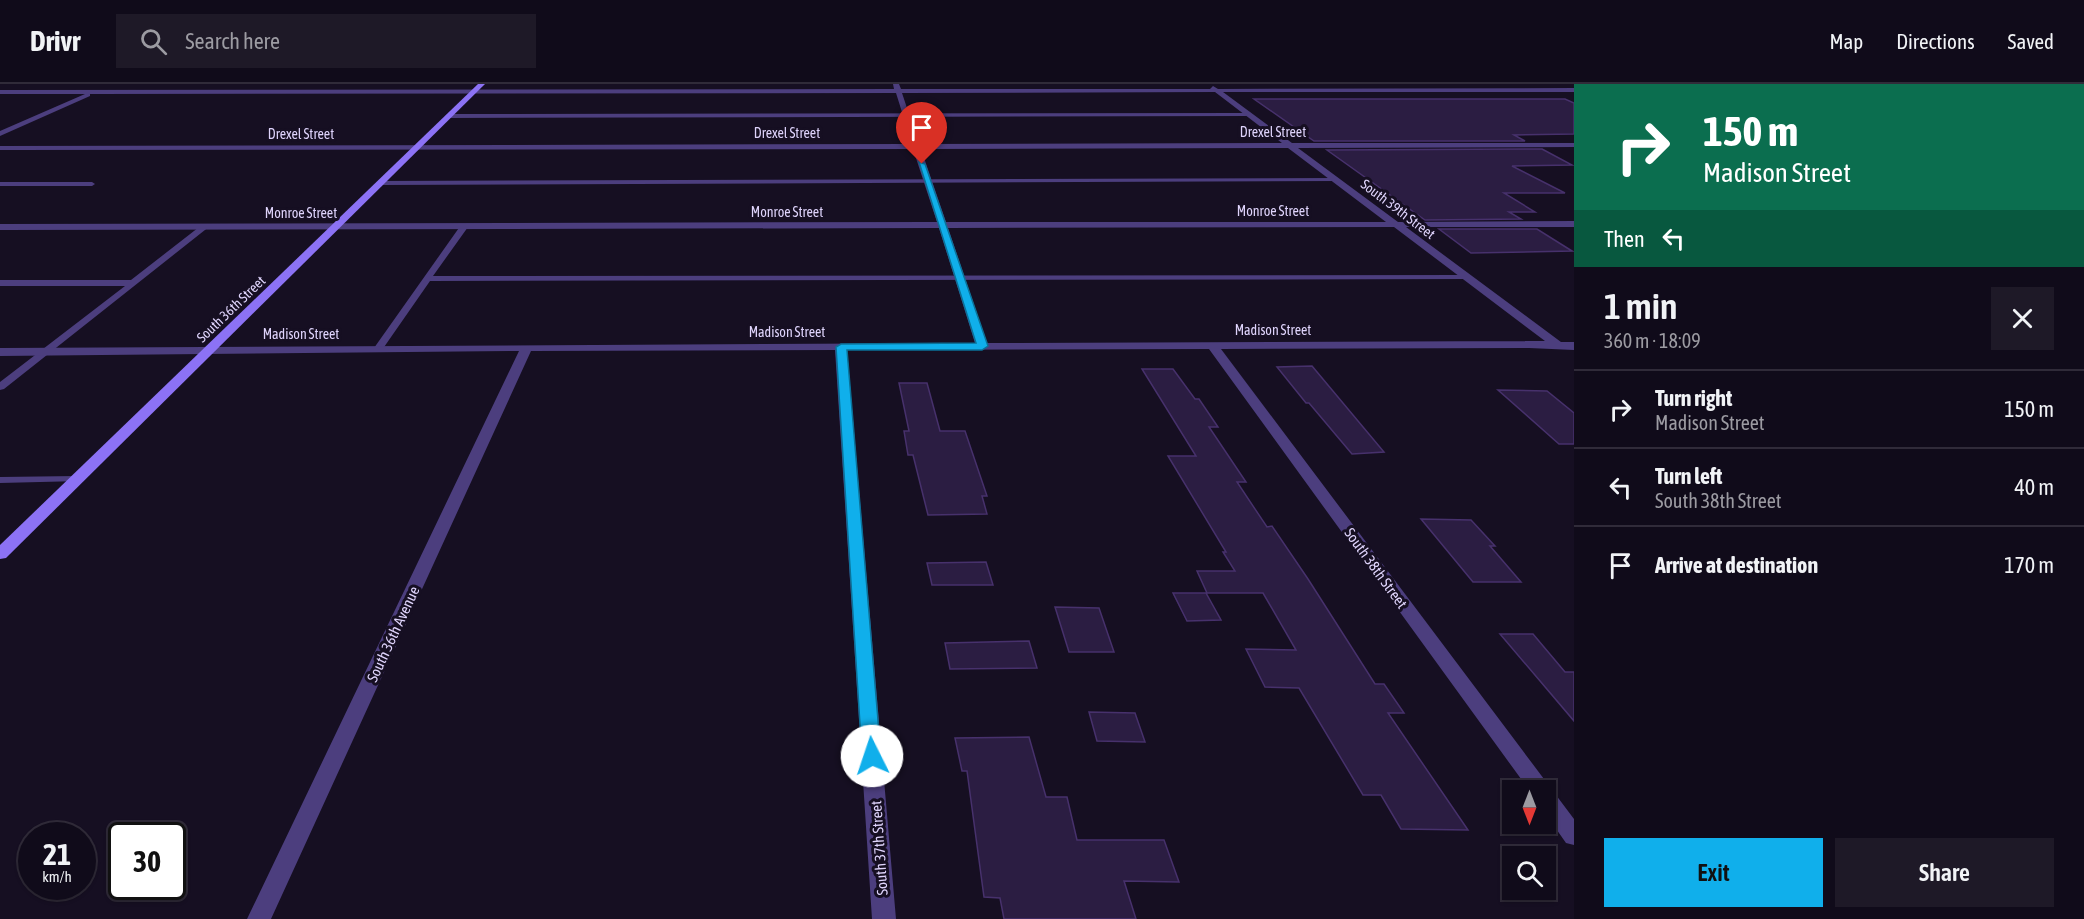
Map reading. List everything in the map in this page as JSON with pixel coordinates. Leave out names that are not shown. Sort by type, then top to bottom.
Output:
[{"type":"main road","name":"South 36th Street","points":[[0,554],[478,88]]},
{"type":"street","points":[[0,134],[111,84]]},
{"type":"street","name":"South 39th Street","points":[[1206,84],[1574,357]]},
{"type":"street","points":[[0,92],[897,87],[1574,90]]},
{"type":"street","points":[[897,87],[982,346]]},
{"type":"street","name":"Drexel Street","points":[[0,148],[1574,145]]},
{"type":"street","name":"Monroe Street","points":[[0,227],[1574,224]]},
{"type":"street","name":"South 38th Street","points":[[1213,346],[1533,780]]},
{"type":"street","name":"Madison Street","points":[[0,352],[379,348],[1574,346]]},
{"type":"street","name":"South 37th Street","points":[[841,347],[884,919]]},
{"type":"street","name":"South 36th Avenue","points":[[259,919],[527,348]]},
{"type":"street","points":[[1556,812],[1574,836]]},
{"type":"lane","points":[[448,116],[1249,116]]},
{"type":"lane","points":[[380,183],[1336,180]]},
{"type":"lane","points":[[0,184],[92,184]]},
{"type":"lane","points":[[0,387],[206,226]]},
{"type":"lane","points":[[379,348],[464,227]]},
{"type":"lane","points":[[428,279],[1467,277]]},
{"type":"lane","points":[[0,283],[132,283]]},
{"type":"lane","points":[[0,480],[77,479]]},
{"type":"building","points":[[1254,99],[1565,99],[1574,103],[1574,134],[1514,135],[1525,141],[1314,141]]},
{"type":"building","points":[[1542,149],[1572,165],[1512,166],[1565,193],[1504,193],[1535,212],[1509,212],[1521,219],[1425,220],[1327,150]]},
{"type":"building","points":[[1439,229],[1537,229],[1572,251],[1471,253]]},
{"type":"building","points":[[1312,366],[1384,452],[1352,454],[1277,367]]},
{"type":"building","points":[[1142,369],[1173,369],[1195,399],[1199,399],[1218,427],[1209,427],[1246,482],[1237,482],[1267,527],[1272,526],[1375,684],[1384,684],[1404,713],[1388,713],[1468,830],[1401,829],[1381,795],[1363,795],[1299,688],[1265,687],[1246,649],[1296,650],[1263,593],[1207,593],[1197,571],[1235,571],[1168,456],[1196,456]]},
{"type":"building","points":[[899,383],[927,383],[940,431],[965,431],[987,496],[982,496],[987,514],[928,515],[913,455],[908,455],[904,431],[909,431]]},
{"type":"building","points":[[1498,390],[1547,391],[1574,413],[1574,444],[1559,444]]},
{"type":"building","points":[[1421,519],[1471,520],[1495,546],[1490,546],[1521,582],[1473,582]]},
{"type":"building","points":[[986,562],[993,585],[932,585],[927,563]]},
{"type":"building","points":[[1173,593],[1206,593],[1221,620],[1187,621]]},
{"type":"building","points":[[1055,607],[1099,608],[1114,652],[1069,652]]},
{"type":"building","points":[[1500,634],[1533,634],[1565,672],[1574,672],[1574,721]]},
{"type":"building","points":[[1029,641],[1037,668],[950,669],[945,643]]},
{"type":"building","points":[[1089,712],[1135,713],[1145,742],[1097,741]]},
{"type":"building","points":[[1029,737],[1046,797],[1067,797],[1077,840],[1164,840],[1179,882],[1124,881],[1136,919],[1004,919],[1000,898],[984,897],[967,771],[962,771],[955,738]]},
{"type":"route","points":[[872,756],[840,361],[841,347],[982,346],[922,164]]}]
